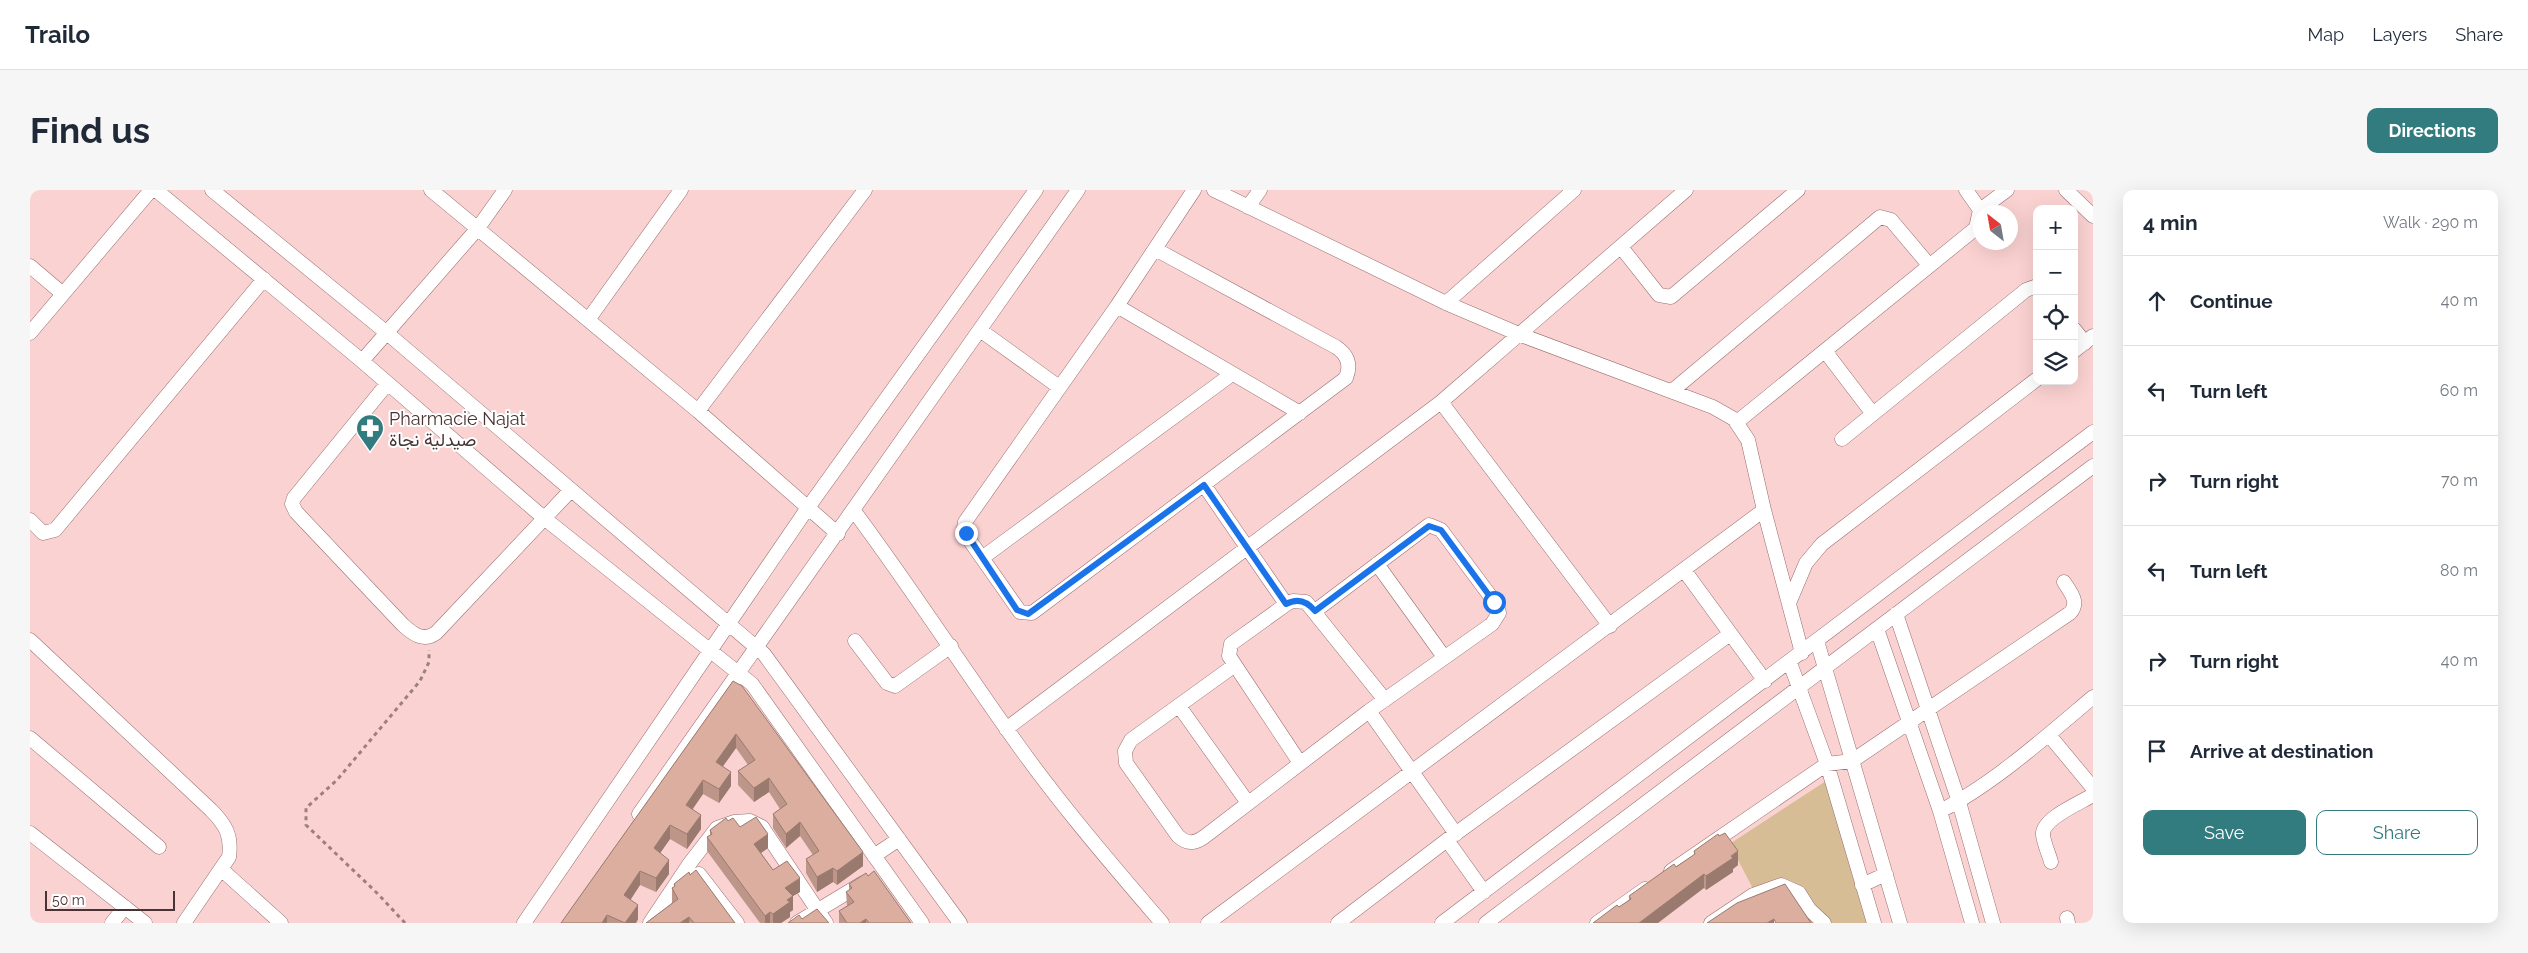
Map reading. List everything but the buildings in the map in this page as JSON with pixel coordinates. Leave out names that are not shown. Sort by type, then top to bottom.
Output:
[{"type":"street","points":[[30,333],[151,190]]},
{"type":"street","points":[[156,190],[362,361],[544,518],[738,672],[757,691],[922,923]]},
{"type":"street","points":[[212,190],[387,333],[756,647],[776,669],[960,923]]},
{"type":"street","points":[[431,190],[698,411],[807,509],[838,534]]},
{"type":"street","points":[[362,361],[478,228],[505,190]]},
{"type":"street","points":[[588,320],[681,190]]},
{"type":"street","points":[[698,411],[865,190]]},
{"type":"street","points":[[524,923],[807,509],[1036,190]]},
{"type":"street","points":[[631,826],[1078,190]]},
{"type":"street","points":[[1155,249],[1342,351],[1349,364],[1346,378],[1032,613],[1024,614],[1017,610],[982,558],[966,533],[965,522],[1117,306],[1194,190]]},
{"type":"street","points":[[1214,190],[1446,303],[1521,335],[1724,412],[1737,422],[1748,440],[1764,510],[1802,653]]},
{"type":"street","points":[[1248,207],[1260,190]]},
{"type":"street","points":[[1446,303],[1574,190]]},
{"type":"street","points":[[1006,729],[1441,402],[1521,335],[1686,190]]},
{"type":"street","points":[[1621,247],[1659,295],[1671,297],[1798,190]]},
{"type":"street","points":[[1966,190],[1976,205]]},
{"type":"street","points":[[1986,205],[2006,190]]},
{"type":"street","points":[[2066,190],[2093,216]]},
{"type":"street","points":[[1672,391],[1880,217],[1891,220],[1929,265]]},
{"type":"street","points":[[1737,422],[1973,230]]},
{"type":"street","points":[[30,266],[63,294]]},
{"type":"street","points":[[30,520],[43,533],[55,530],[264,279]]},
{"type":"street","points":[[1842,439],[2026,290],[2033,287]]},
{"type":"street","points":[[1117,306],[1300,413]]},
{"type":"street","points":[[980,330],[1059,387]]},
{"type":"street","points":[[1825,351],[1873,414]]},
{"type":"street","points":[[982,558],[1232,374]]},
{"type":"street","points":[[1789,602],[1806,563],[1822,544],[2033,382]]},
{"type":"street","points":[[387,384],[294,498],[292,504],[296,512],[403,625],[417,636],[428,636],[436,633],[571,490]]},
{"type":"street","points":[[1441,402],[1610,626]]},
{"type":"street","points":[[1442,923],[1790,663],[2093,432]]},
{"type":"street","points":[[1486,923],[2093,466]]},
{"type":"street","points":[[1204,485],[1286,604]]},
{"type":"street","points":[[1208,923],[1764,510]]},
{"type":"street","points":[[854,511],[951,646],[1006,729],[1050,787],[1162,923]]},
{"type":"street","points":[[1235,665],[1131,740],[1125,751],[1126,763],[1178,836],[1188,843],[1199,841],[1369,711],[1496,621],[1499,613],[1497,605],[1441,530],[1433,526],[1425,527],[1315,611]]},
{"type":"street","points":[[1377,564],[1444,657]]},
{"type":"street","points":[[1684,570],[1765,681]]},
{"type":"street","points":[[1597,923],[1827,764],[1852,761],[1928,707],[2070,613],[2076,604],[2075,599],[2064,582]]},
{"type":"street","points":[[1300,763],[1229,656],[1231,644],[1286,604],[1300,600],[1306,602],[1385,700]]},
{"type":"street","points":[[1896,614],[1959,802],[1993,923]]},
{"type":"street","points":[[1877,628],[1940,811],[1972,923]]},
{"type":"street","points":[[1338,923],[1452,837],[1730,634]]},
{"type":"street","points":[[30,640],[221,820],[228,830],[231,843],[229,857],[184,923]]},
{"type":"street","points":[[856,641],[887,683],[895,686],[951,646]]},
{"type":"street","points":[[1817,641],[1900,923]]},
{"type":"street","points":[[1790,663],[1827,764],[1874,923]]},
{"type":"street","points":[[1940,811],[1959,802],[2048,735],[2093,697]]},
{"type":"street","points":[[1180,706],[1248,803]]},
{"type":"street","points":[[1369,711],[1412,772],[1484,892]]},
{"type":"street","points":[[2048,735],[2092,788],[2045,825],[2043,836],[2051,862]]},
{"type":"street","points":[[30,738],[159,847]]},
{"type":"street","points":[[650,923],[690,863],[717,828],[734,822],[750,822],[762,827],[826,923]]},
{"type":"street","points":[[30,832],[145,923]]},
{"type":"street","points":[[874,856],[899,839]]},
{"type":"street","points":[[690,863],[737,923]]},
{"type":"street","points":[[221,869],[281,923]]},
{"type":"street","points":[[798,923],[884,869]]},
{"type":"street","points":[[1862,886],[1886,874]]},
{"type":"street","points":[[1711,923],[1753,895],[1781,885],[1798,893],[1809,909],[1824,923]]},
{"type":"street","points":[[112,923],[124,907]]},
{"type":"path","points":[[405,923],[378,894],[306,825],[306,808],[337,780],[420,681],[429,662],[428,636]]},
{"type":"shaded area","points":[[1826,781],[1870,923],[1809,923],[1760,902],[1738,860],[1725,847]]},
{"type":"place","name":"Pharmacie Najat صيدلية نجاة","points":[[370,452]]},
{"type":"route","points":[[966,533],[1017,610],[1028,614],[1032,613],[1204,485],[1286,604],[1300,600],[1306,602],[1315,611],[1422,529],[1429,526],[1438,527],[1441,530],[1494,602]]}]
